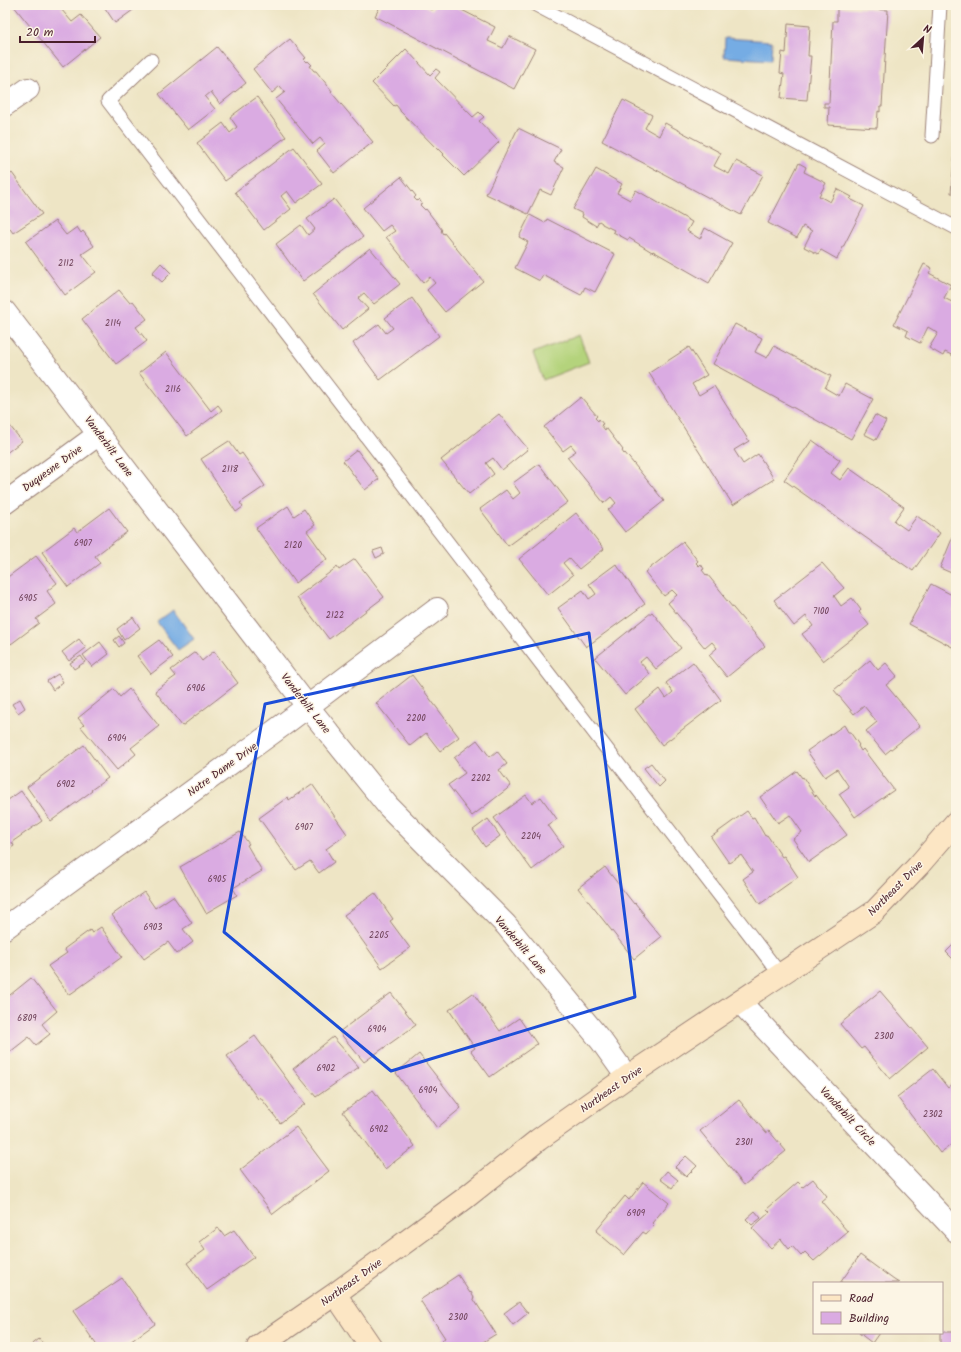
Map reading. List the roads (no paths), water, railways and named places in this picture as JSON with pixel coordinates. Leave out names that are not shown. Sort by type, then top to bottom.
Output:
[{"type":"street","points":[[5,105],[28,90]]},
{"type":"street","name":"Vanderbilt Lane","points":[[5,312],[308,707],[388,806],[506,925],[602,1042],[627,1077]]},
{"type":"street","name":"Duquesne Drive","points":[[5,503],[99,434]]},
{"type":"street","name":"Notre Dame Drive","points":[[5,928],[308,707],[438,608]]},
{"type":"street","name":"Northeast Drive","points":[[258,1347],[335,1294],[464,1199],[538,1140],[627,1077],[874,912],[918,866],[956,822]]},
{"type":"street","name":"Vanderbilt Circle","points":[[740,1002],[956,1231]]},
{"type":"street","points":[[335,1294],[371,1347]]},
{"type":"lane","points":[[536,5],[956,228]]},
{"type":"lane","points":[[932,136],[940,5]]},
{"type":"lane","points":[[151,60],[108,101],[780,974]]},
{"type":"water","points":[[725,38],[772,41],[771,60],[724,57]]},
{"type":"water","points":[[173,610],[194,639],[178,650],[157,622]]}]
